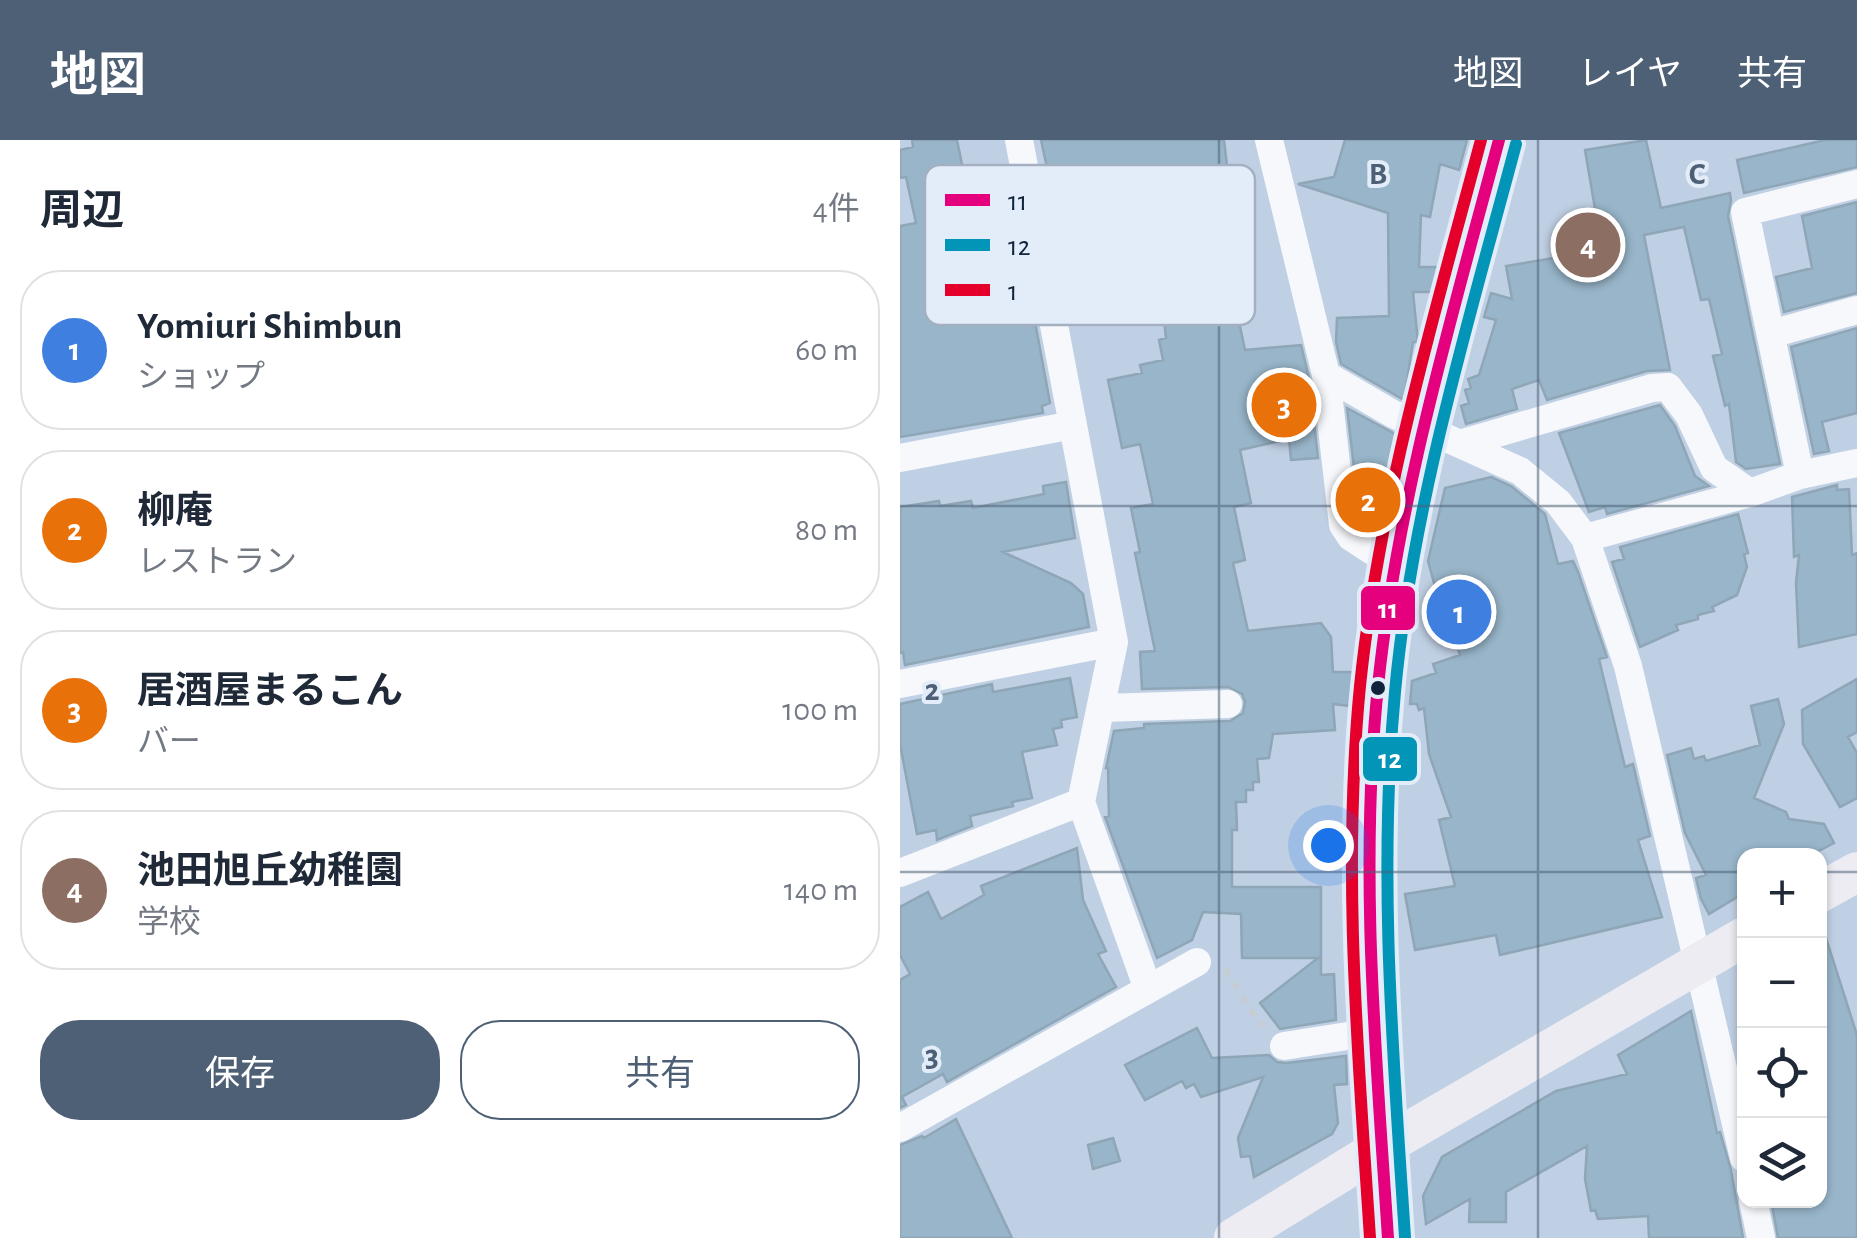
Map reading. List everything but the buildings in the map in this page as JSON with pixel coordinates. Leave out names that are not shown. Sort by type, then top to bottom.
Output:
[{"type":"street","points":[[1020,140],[1025,165]]},
{"type":"street","points":[[1269,140],[1326,375],[1343,524],[1352,538],[1394,565]]},
{"type":"street","points":[[1388,1238],[1368,922],[1368,844],[1378,688],[1394,565],[1499,140]]},
{"type":"street","points":[[1800,475],[1745,212],[1857,184]]},
{"type":"street","points":[[1771,334],[1857,310]]},
{"type":"street","points":[[1054,325],[1114,642],[1081,802],[1148,989]]},
{"type":"street","points":[[1326,375],[1394,414],[1520,471],[1558,502],[1585,538],[1628,666],[1737,1127]]},
{"type":"street","points":[[1463,443],[1652,388],[1668,387],[1690,415],[1714,468],[1750,493]]},
{"type":"street","points":[[900,458],[1073,426]]},
{"type":"street","points":[[1585,538],[1857,462]]},
{"type":"street","points":[[900,684],[1114,642]]},
{"type":"street","points":[[1103,708],[1228,704]]},
{"type":"street","points":[[900,872],[1081,802]]},
{"type":"street","points":[[1827,890],[1857,872]]},
{"type":"street","points":[[1234,1238],[1382,1146],[1742,938]]},
{"type":"street","points":[[900,1128],[1197,962]]},
{"type":"street","points":[[1284,1046],[1373,1032]]},
{"type":"street","points":[[1755,1208],[1761,1238]]},
{"type":"path","points":[[1197,962],[1223,965],[1252,1012],[1284,1046]]},
{"type":"transit line","name":"1","points":[[1370,1238],[1352,893],[1360,686],[1394,479],[1481,140]]},
{"type":"transit line","name":"11","points":[[1388,1238],[1370,893],[1372,755],[1378,686],[1412,479],[1499,140]]},
{"type":"transit line","name":"12","points":[[1405,1237],[1388,896],[1395,692],[1403,622],[1428,484],[1516,144]]},
{"type":"place","name":"池田旭丘幼稚園","points":[[1588,245]]},
{"type":"place","name":"居酒屋まるこん","points":[[1284,405]]},
{"type":"place","name":"柳庵","points":[[1368,500]]},
{"type":"place","name":"Yomiuri Shimbun","points":[[1459,612]]}]
